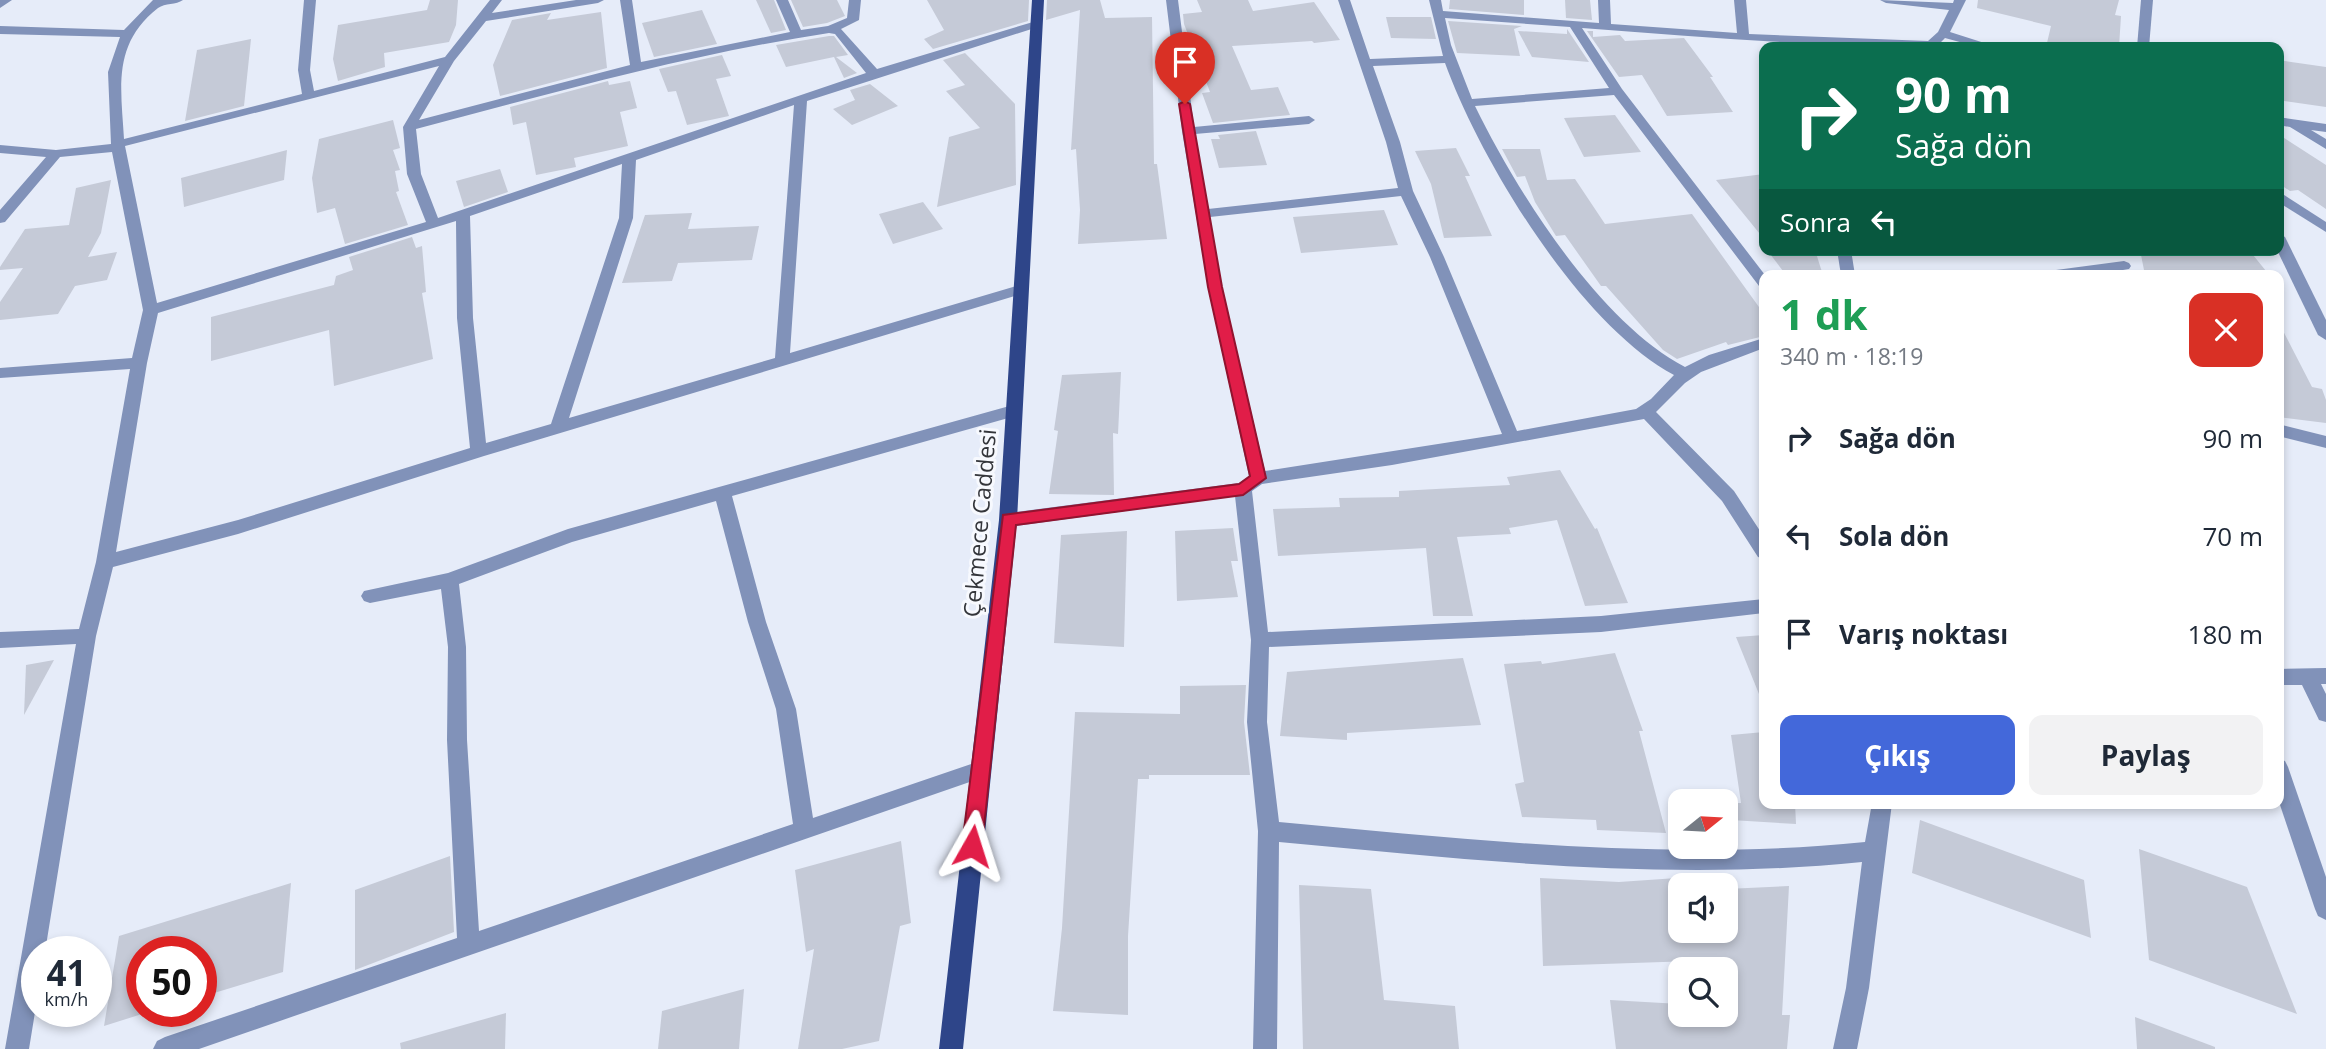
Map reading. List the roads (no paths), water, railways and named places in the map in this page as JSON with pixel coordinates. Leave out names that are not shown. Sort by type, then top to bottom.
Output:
[{"type":"main road","name":"Çekmece Caddesi","points":[[951,1049],[1008,520],[1038,0]]},
{"type":"street","points":[[0,5],[6,0]]},
{"type":"street","points":[[17,1049],[87,636],[105,562],[139,363],[151,310],[118,145],[114,72],[127,34],[157,2],[177,0]]},
{"type":"street","points":[[308,96],[304,70],[310,0]]},
{"type":"street","points":[[434,224],[414,174],[409,127],[449,60],[496,0]]},
{"type":"street","points":[[482,18],[598,0]]},
{"type":"street","points":[[626,0],[636,68]]},
{"type":"street","points":[[782,0],[796,33]]},
{"type":"street","points":[[409,127],[636,68],[796,33],[830,29],[853,20],[855,0]]},
{"type":"street","points":[[1172,0],[1188,131],[1251,483],[1261,640],[1257,722],[1269,831],[1265,1049]]},
{"type":"street","points":[[1344,0],[1406,191],[1437,257],[1512,439]]},
{"type":"street","points":[[1604,0],[1605,27]]},
{"type":"street","points":[[1740,0],[1743,37]]},
{"type":"street","points":[[1886,0],[1958,4],[1943,34],[1934,42]]},
{"type":"street","points":[[2143,42],[2147,0]]},
{"type":"street","points":[[1685,374],[1654,356],[1601,304],[1534,223],[1467,103],[1450,59],[1436,7],[1605,27],[1847,42]]},
{"type":"street","points":[[151,310],[434,224],[874,74],[1037,24]]},
{"type":"street","points":[[1574,24],[1617,91],[1759,276]]},
{"type":"street","points":[[830,29],[839,32],[874,74]]},
{"type":"street","points":[[0,30],[127,34]]},
{"type":"street","points":[[1943,34],[1973,42]]},
{"type":"street","points":[[1366,63],[1450,59]]},
{"type":"street","points":[[0,149],[56,154],[118,145],[449,60]]},
{"type":"street","points":[[1467,103],[1617,91]]},
{"type":"street","points":[[782,362],[801,99]]},
{"type":"street","points":[[1188,131],[1309,120]]},
{"type":"street","points":[[2284,122],[2326,128]]},
{"type":"street","points":[[2293,124],[2326,145]]},
{"type":"street","points":[[0,219],[56,154]]},
{"type":"street","points":[[558,428],[626,218],[629,158]]},
{"type":"street","points":[[1203,214],[1406,191]]},
{"type":"street","points":[[2284,199],[2326,228]]},
{"type":"street","points":[[464,214],[465,318],[479,451]]},
{"type":"street","points":[[2284,249],[2326,335]]},
{"type":"street","points":[[105,562],[238,527],[479,451],[1020,290]]},
{"type":"street","points":[[1008,520],[1512,439],[1647,412],[1660,402],[1685,374],[1709,361],[1759,345]]},
{"type":"street","points":[[2,378],[139,363]]},
{"type":"street","points":[[370,596],[449,580],[568,536],[1013,411]]},
{"type":"street","points":[[1647,412],[1728,496],[1759,544]]},
{"type":"street","points":[[2284,432],[2326,442]]},
{"type":"street","points":[[722,493],[757,622],[786,709],[804,830]]},
{"type":"street","points":[[449,580],[457,647],[457,740],[468,945]]},
{"type":"street","points":[[1261,640],[1601,624],[1759,607]]},
{"type":"street","points":[[0,640],[87,636]]},
{"type":"street","points":[[2284,677],[2317,676],[2326,713]]},
{"type":"street","points":[[165,1049],[980,770]]},
{"type":"street","points":[[2284,785],[2326,909]]},
{"type":"street","points":[[1845,1049],[1858,998],[1881,809]]},
{"type":"street","points":[[1269,831],[1537,853],[1717,863],[1806,860],[1874,851]]}]
